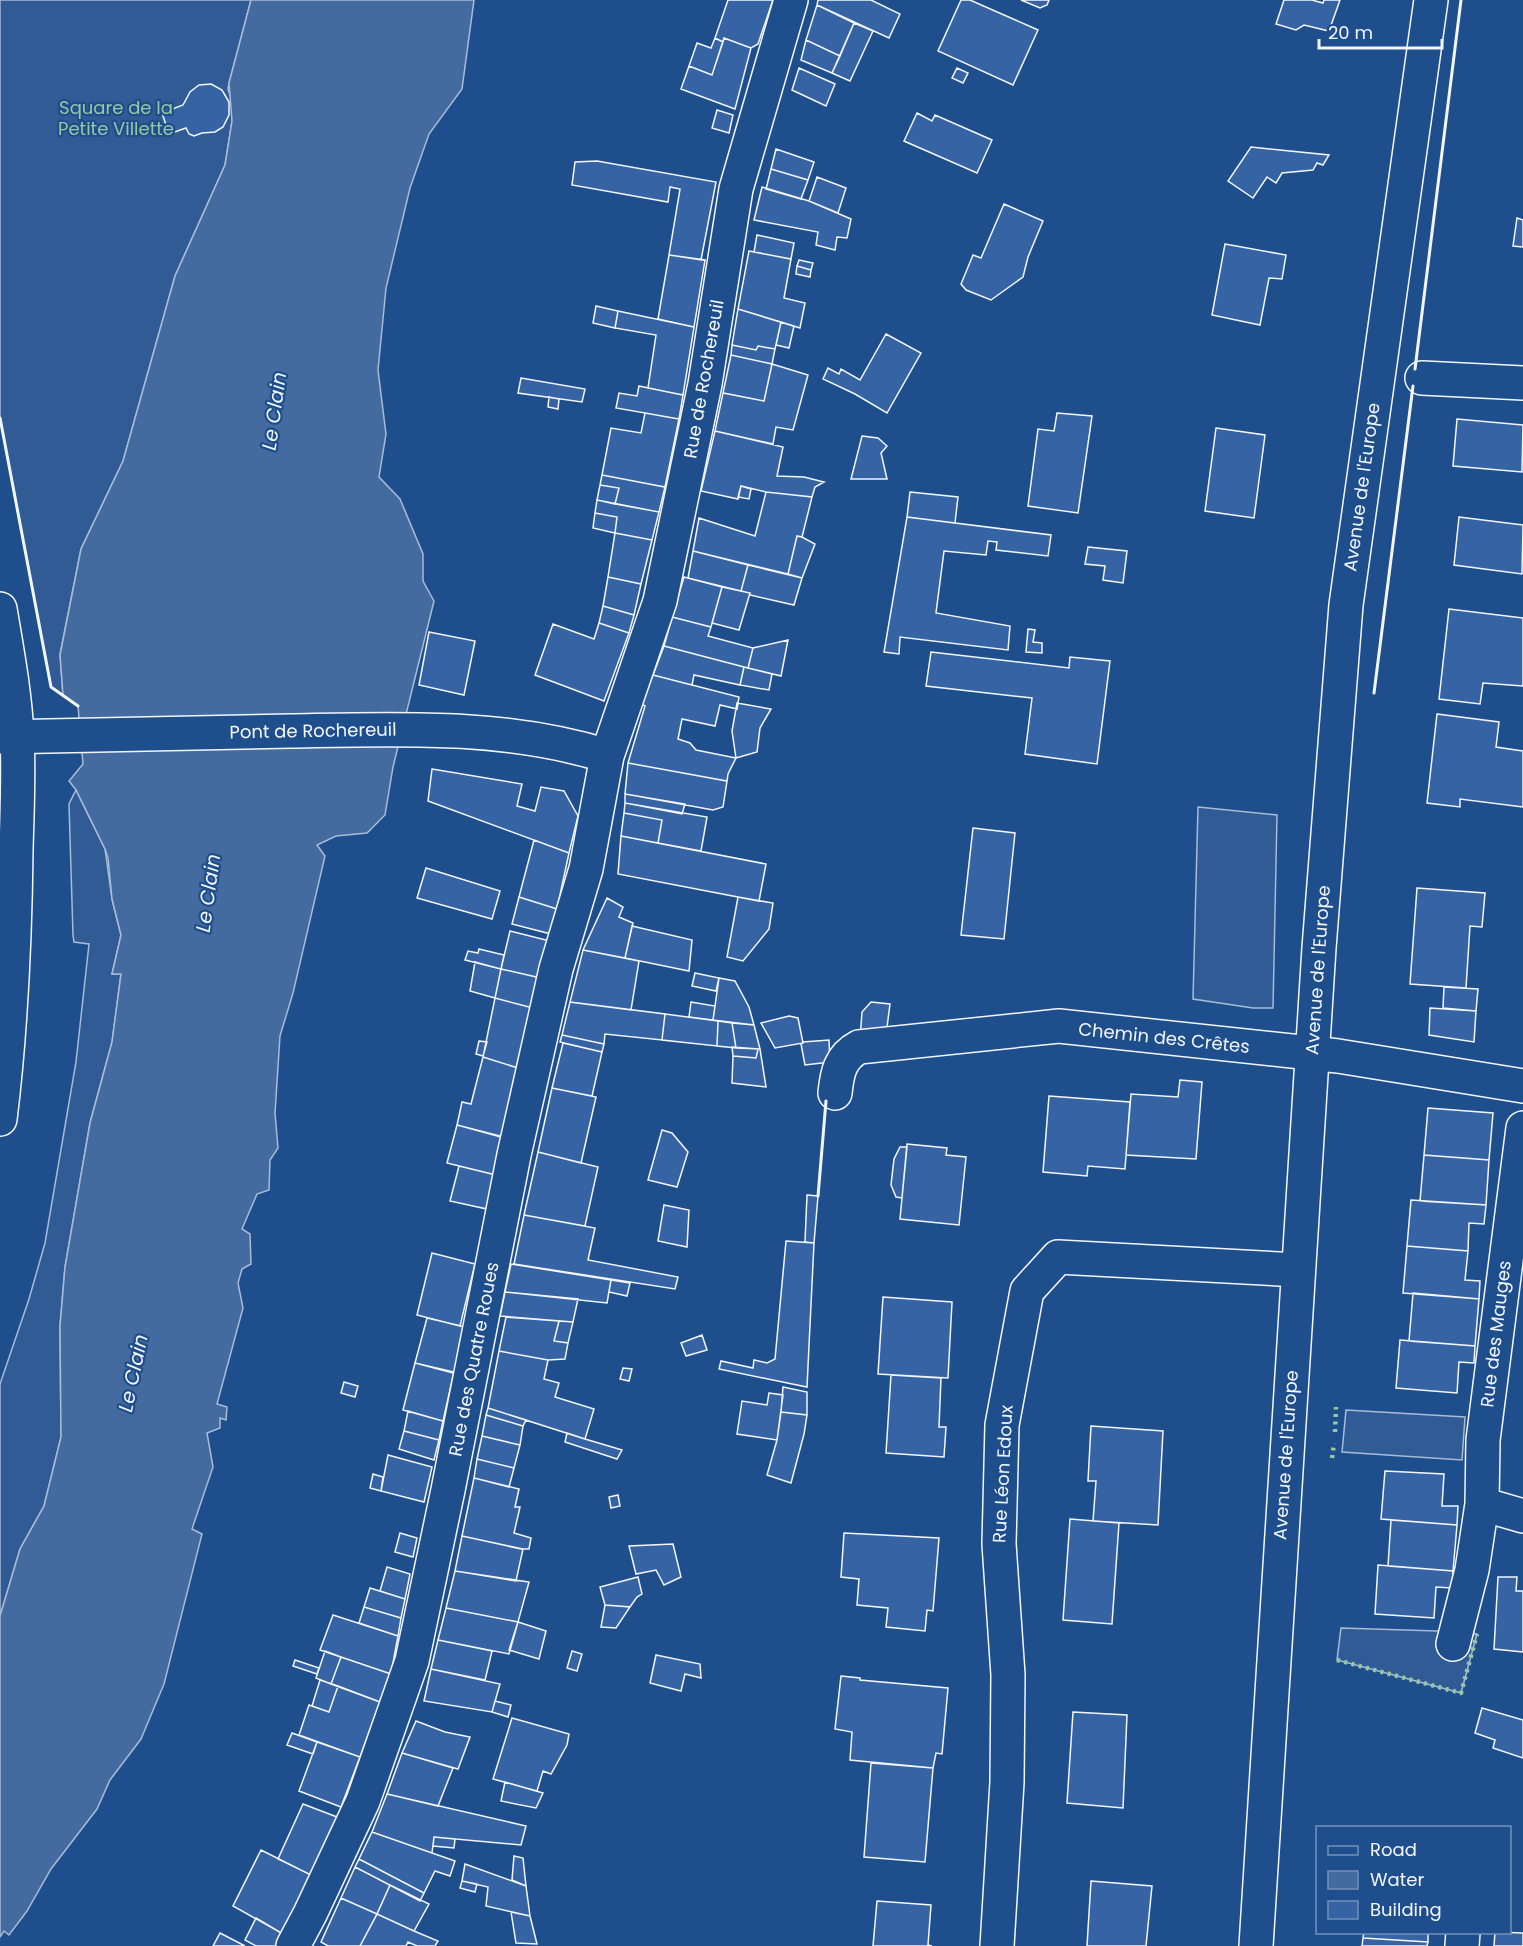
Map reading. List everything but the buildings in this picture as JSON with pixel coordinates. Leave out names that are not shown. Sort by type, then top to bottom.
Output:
[{"type":"street","name":"Rue de Rochereuil","points":[[607,756],[660,601],[705,384],[736,189],[791,0]]},
{"type":"street","name":"Avenue de l'Europe","points":[[1256,1946],[1312,1054],[1346,605],[1431,0]]},
{"type":"street","points":[[1422,378],[1523,383]]},
{"type":"street","points":[[0,609],[12,681],[9,737],[15,938],[10,1023],[0,1119]]},
{"type":"street","name":"Pont de Rochereuil","points":[[9,737],[411,729],[507,734],[581,748],[607,756]]},
{"type":"street","name":"Rue des Quatre Roues","points":[[293,1946],[363,1801],[412,1661],[514,1155],[556,969],[585,868],[607,756]]},
{"type":"street","name":"Chemin des Crêtes","points":[[835,1093],[837,1076],[842,1063],[852,1051],[859,1047],[1059,1026],[1338,1056],[1523,1086]]},
{"type":"street","name":"Rue des Mauges","points":[[1453,1644],[1473,1570],[1482,1504],[1483,1440],[1523,1128]]},
{"type":"street","name":"Rue Léon Edoux","points":[[997,1946],[1007,1770],[1008,1675],[999,1544],[1002,1425],[1027,1291],[1058,1257],[1298,1270]]},
{"type":"street","points":[[1482,1504],[1523,1515]]},
{"type":"shaded area","name":"Square de la Petite Villette","points":[[0,0],[251,0],[228,89],[232,102],[232,121],[225,165],[175,276],[123,461],[81,549],[60,654],[63,695],[51,687],[0,418]]},
{"type":"shaded area","points":[[76,790],[105,849],[112,899],[121,935],[112,974],[121,974],[112,1042],[90,1123],[65,1267],[60,1326],[61,1437],[44,1506],[20,1549],[0,1616],[0,1384],[45,1243],[76,1062],[89,944],[74,942],[73,935],[69,804]]},
{"type":"shaded area","points":[[1198,807],[1277,815],[1273,1008],[1253,1008],[1193,999]]},
{"type":"shaded area","points":[[1346,1410],[1465,1417],[1462,1460],[1342,1452]]},
{"type":"shaded area","points":[[1341,1628],[1477,1634],[1461,1693],[1337,1660]]},
{"type":"water","name":"Le Clain","points":[[251,0],[474,0],[462,89],[429,134],[410,188],[386,288],[378,370],[386,434],[379,477],[400,499],[423,554],[423,581],[434,601],[393,767],[385,815],[367,833],[336,836],[317,845],[325,856],[293,993],[280,1036],[275,1113],[278,1148],[270,1160],[269,1190],[257,1194],[242,1229],[250,1234],[251,1264],[242,1269],[238,1283],[243,1308],[217,1404],[227,1407],[226,1420],[220,1418],[220,1428],[207,1433],[213,1467],[192,1529],[202,1534],[164,1684],[141,1739],[110,1780],[97,1809],[51,1869],[27,1911],[9,1935],[4,1931],[0,1937],[0,1616],[20,1549],[44,1506],[61,1437],[60,1326],[65,1267],[90,1123],[112,1042],[121,974],[112,974],[121,935],[112,899],[108,858],[76,790],[69,781],[83,764],[78,706],[63,695],[60,655],[81,549],[123,461],[175,276],[225,165],[232,121],[229,83]]},
{"type":"hedge","points":[[1335,1432],[1336,1407]]},
{"type":"hedge","points":[[1332,1458],[1334,1443]]},
{"type":"hedge","points":[[1337,1660],[1461,1693],[1477,1634]]},
{"type":"wall","points":[[1415,369],[1461,0]]},
{"type":"wall","points":[[1374,693],[1413,386]]},
{"type":"wall","points":[[0,418],[51,687],[78,706]]},
{"type":"wall","points":[[818,1196],[826,1101]]}]
